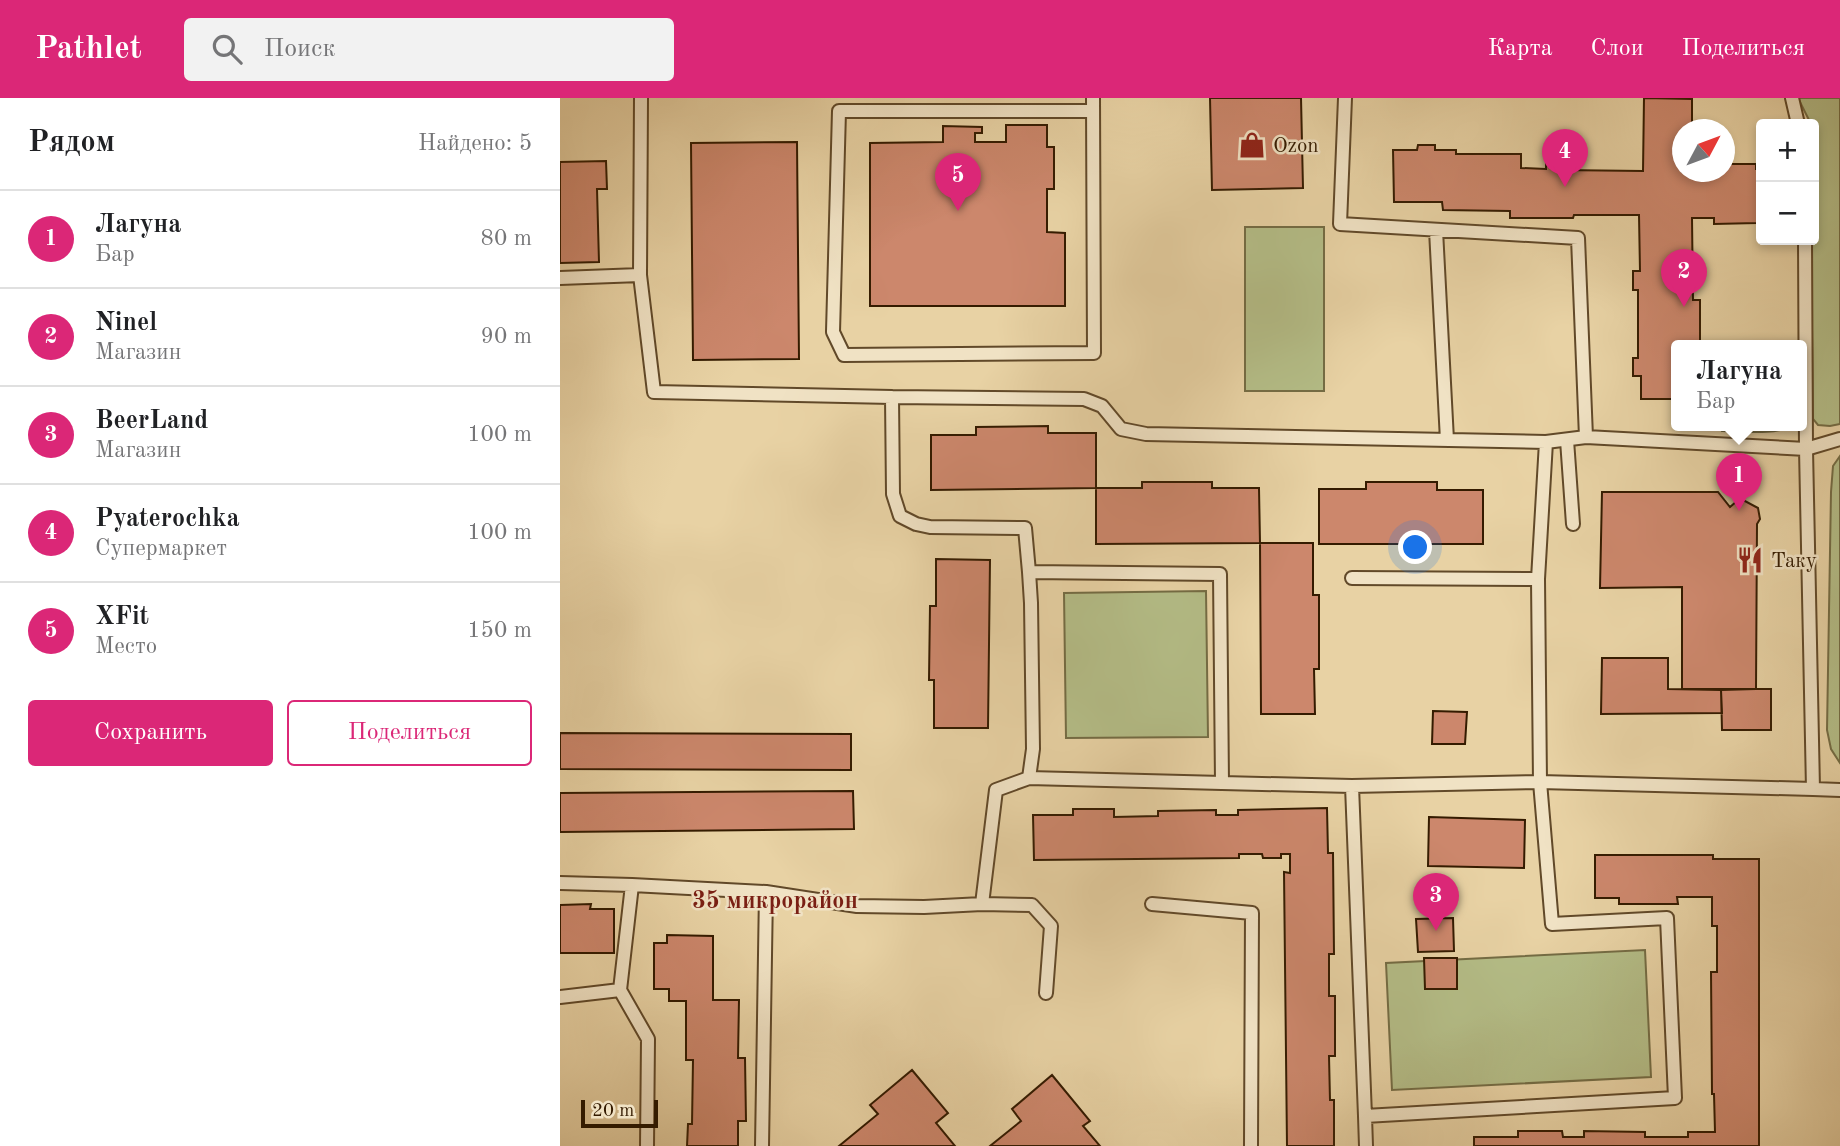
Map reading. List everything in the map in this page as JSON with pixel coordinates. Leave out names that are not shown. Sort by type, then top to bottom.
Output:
[{"type":"lane","points":[[641,98],[640,275],[654,392],[1084,399],[1102,406],[1121,429],[1146,434],[1546,442],[1586,437],[1806,449],[1840,439]]},
{"type":"lane","points":[[1345,98],[1340,224],[1578,239],[1586,437]]},
{"type":"lane","points":[[1792,98],[1797,119]]},
{"type":"lane","points":[[1093,105],[1094,354],[844,355],[833,331],[839,111],[1093,105]]},
{"type":"lane","points":[[1436,230],[1447,440]]},
{"type":"lane","points":[[1805,245],[1805,340]]},
{"type":"lane","points":[[560,278],[640,275]]},
{"type":"lane","points":[[892,397],[893,494],[900,516],[930,527],[1025,528],[1031,603],[1033,749],[1029,778]]},
{"type":"lane","points":[[1806,431],[1814,789]]},
{"type":"lane","points":[[1567,440],[1573,524]]},
{"type":"lane","points":[[1365,1116],[1675,1098],[1667,918],[1552,923],[1540,782],[1538,579],[1546,442]]},
{"type":"lane","points":[[1029,572],[1220,575],[1222,783]]},
{"type":"lane","points":[[1352,578],[1538,579]]},
{"type":"lane","points":[[982,904],[996,790],[1029,778],[1352,786],[1540,782],[1840,790]]},
{"type":"lane","points":[[1352,786],[1366,1146]]},
{"type":"lane","points":[[560,883],[766,892],[857,906],[1032,905],[1051,926],[1046,993]]},
{"type":"lane","points":[[632,885],[620,990],[648,1039],[648,1146]]},
{"type":"lane","points":[[762,1146],[766,892]]},
{"type":"lane","points":[[1152,904],[1252,913],[1251,1146]]},
{"type":"lane","points":[[560,996],[620,990]]},
{"type":"green space","points":[[1798,98],[1840,98],[1840,424],[1830,426],[1818,425],[1813,419],[1811,245],[1819,245],[1819,119],[1808,119]]},
{"type":"green space","points":[[1245,227],[1324,227],[1324,391],[1245,391]]},
{"type":"green space","points":[[1840,456],[1840,763],[1831,749],[1827,730],[1831,492],[1833,466]]},
{"type":"green space","points":[[1206,591],[1208,737],[1066,738],[1064,593]]},
{"type":"green space","points":[[1645,950],[1651,1077],[1392,1090],[1386,963]]},
{"type":"building","points":[[1210,98],[1301,98],[1303,188],[1212,190]]},
{"type":"building","points":[[1644,98],[1692,99],[1692,119],[1672,119],[1672,182],[1735,182],[1735,164],[1756,164],[1756,223],[1714,224],[1714,218],[1692,218],[1693,300],[1700,300],[1700,340],[1671,340],[1671,399],[1641,399],[1641,376],[1633,376],[1633,358],[1638,358],[1638,290],[1633,290],[1633,271],[1640,271],[1639,215],[1510,218],[1510,211],[1443,210],[1442,202],[1394,202],[1393,150],[1417,150],[1418,145],[1435,145],[1435,150],[1456,150],[1456,154],[1521,154],[1521,168],[1546,169],[1546,163],[1560,163],[1560,170],[1643,171]]},
{"type":"building","points":[[1006,125],[1047,125],[1047,147],[1054,147],[1054,189],[1047,189],[1047,232],[1065,233],[1065,306],[870,306],[870,143],[943,142],[943,126],[982,127],[982,133],[975,133],[975,142],[1006,142]]},
{"type":"building","points":[[797,142],[799,359],[693,360],[691,143]]},
{"type":"building","points":[[606,161],[607,189],[597,189],[599,262],[560,263],[560,162]]},
{"type":"building","points":[[1048,426],[1048,433],[1096,433],[1096,488],[931,490],[931,435],[976,435],[976,427]]},
{"type":"building","points":[[1142,482],[1212,482],[1212,488],[1259,488],[1260,543],[1096,544],[1096,488],[1142,488]]},
{"type":"building","points":[[1366,482],[1437,482],[1437,490],[1483,490],[1483,544],[1319,544],[1319,489],[1366,489]]},
{"type":"building","points":[[1602,492],[1718,492],[1730,507],[1737,501],[1745,501],[1758,508],[1760,519],[1757,524],[1756,689],[1682,689],[1682,587],[1600,588]]},
{"type":"building","points":[[1260,543],[1313,543],[1313,595],[1319,595],[1319,669],[1314,669],[1315,714],[1261,714]]},
{"type":"building","points":[[936,559],[990,560],[988,728],[934,728],[934,680],[929,680],[930,606],[936,606]]},
{"type":"building","points":[[1602,658],[1668,658],[1668,689],[1721,690],[1722,713],[1601,714]]},
{"type":"building","points":[[1771,689],[1771,730],[1722,730],[1721,690]]},
{"type":"building","points":[[1433,711],[1467,712],[1465,744],[1432,744]]},
{"type":"building","points":[[560,733],[851,734],[851,770],[560,769]]},
{"type":"building","points":[[853,791],[854,829],[560,832],[560,793]]},
{"type":"building","points":[[1327,808],[1328,853],[1333,853],[1334,954],[1329,954],[1329,996],[1335,996],[1335,1056],[1329,1056],[1330,1100],[1334,1100],[1334,1146],[1287,1146],[1284,872],[1290,873],[1290,854],[1281,854],[1281,858],[1263,858],[1262,854],[1239,854],[1239,858],[1034,860],[1033,815],[1073,815],[1073,809],[1114,809],[1114,817],[1158,816],[1158,811],[1216,810],[1216,815],[1238,815],[1238,810]]},
{"type":"building","points":[[1429,817],[1525,820],[1524,868],[1428,866]]},
{"type":"building","points":[[1595,855],[1713,855],[1713,859],[1759,859],[1759,1146],[1474,1146],[1474,1137],[1518,1137],[1518,1131],[1562,1131],[1563,1137],[1584,1137],[1584,1131],[1645,1132],[1645,1137],[1688,1137],[1688,1132],[1715,1132],[1711,972],[1717,972],[1717,926],[1712,926],[1712,897],[1677,897],[1678,904],[1619,904],[1619,898],[1595,898]]},
{"type":"building","points":[[591,904],[590,909],[614,909],[614,953],[560,953],[560,905]]},
{"type":"building","points":[[1453,918],[1454,951],[1418,952],[1416,919]]},
{"type":"building","points":[[667,935],[713,936],[713,1000],[739,1000],[738,1058],[745,1058],[746,1121],[738,1121],[738,1146],[687,1146],[688,1124],[692,1124],[693,1060],[686,1060],[686,1001],[669,1001],[669,989],[654,989],[654,943],[667,943]]},
{"type":"building","points":[[1424,958],[1457,958],[1457,989],[1425,989]]},
{"type":"building","points":[[912,1070],[948,1113],[936,1123],[955,1146],[839,1146],[878,1114],[870,1105]]},
{"type":"building","points":[[1052,1075],[1090,1121],[1083,1126],[1100,1146],[990,1146],[1021,1121],[1012,1109]]},
{"type":"place","name":"Ozon","points":[[1252,145]]},
{"type":"place","name":"Pyaterochka","points":[[1565,187]]},
{"type":"place","name":"XFit","points":[[958,211]]},
{"type":"place","name":"Ninel","points":[[1684,307]]},
{"type":"place","name":"Лагуна","points":[[1739,511]]},
{"type":"place","name":"Таку","points":[[1750,560]]},
{"type":"place","name":"BeerLand","points":[[1436,931]]},
{"type":"district","name":"35 микрорайон","points":[[775,900]]}]
